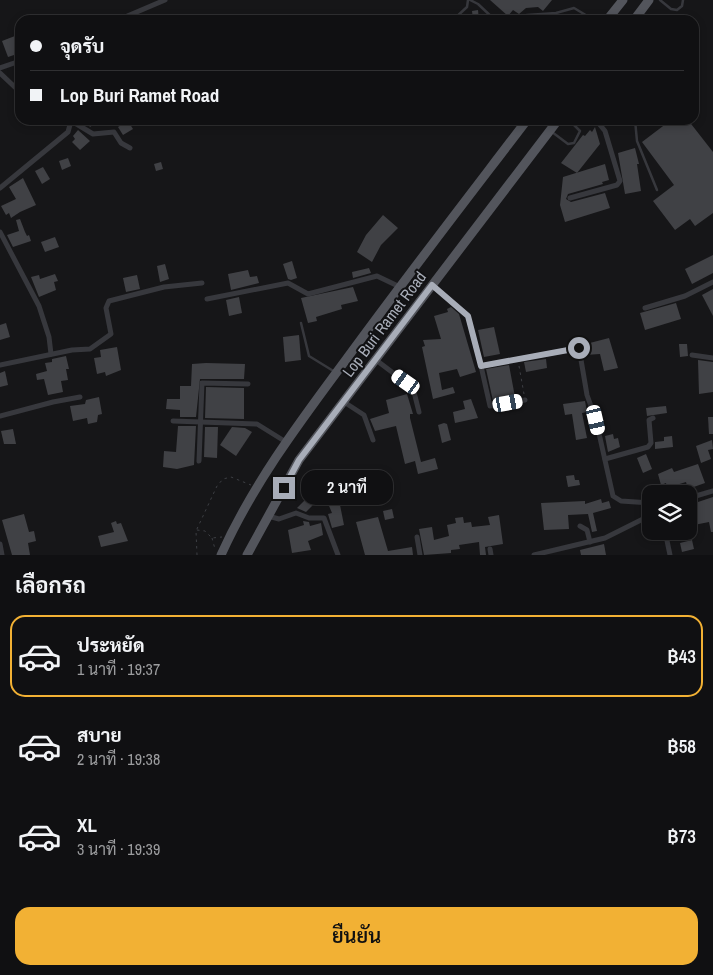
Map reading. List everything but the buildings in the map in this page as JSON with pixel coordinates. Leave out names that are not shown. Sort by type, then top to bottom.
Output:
[{"type":"main road","points":[[611,15],[623,0]]},
{"type":"main road","points":[[638,15],[649,0]]},
{"type":"main road","name":"Lop Buri Ramet Road","points":[[221,555],[256,487],[286,442],[400,286],[523,125]]},
{"type":"main road","name":"Lop Buri Ramet Road","points":[[247,555],[299,460],[554,125]]},
{"type":"street","points":[[130,15],[165,0]]},
{"type":"street","points":[[0,68],[15,63]]},
{"type":"street","points":[[0,73],[15,87]]},
{"type":"street","points":[[0,188],[68,132],[69,125]]},
{"type":"street","points":[[77,125],[93,134],[114,132],[121,143],[130,148]]},
{"type":"street","points":[[570,198],[619,183],[605,131],[600,125]]},
{"type":"street","points":[[0,232],[39,306],[50,337],[51,354]]},
{"type":"street","points":[[207,299],[288,283],[303,292],[311,293],[346,282],[378,276],[400,286]]},
{"type":"street","points":[[0,365],[51,354],[90,349],[108,337],[111,332],[106,308],[109,301],[164,287],[202,282]]},
{"type":"street","points":[[645,308],[685,296],[713,282]]},
{"type":"street","points":[[432,285],[468,316],[490,406],[525,400]]},
{"type":"street","points":[[481,366],[579,348],[587,395],[616,499],[642,502]]},
{"type":"street","points":[[692,355],[713,358]]},
{"type":"street","points":[[376,360],[412,386],[416,394],[419,412]]},
{"type":"street","points":[[199,461],[202,383],[248,384]]},
{"type":"street","points":[[0,416],[80,397]]},
{"type":"street","points":[[344,402],[364,415],[373,440]]},
{"type":"street","points":[[605,459],[648,447],[651,443],[648,420],[653,418]]},
{"type":"street","points":[[173,421],[258,424],[286,442]]},
{"type":"street","points":[[697,496],[713,491]]},
{"type":"street","points":[[268,516],[279,520],[296,512],[310,518],[324,518],[338,555]]},
{"type":"street","points":[[534,555],[617,534],[642,520]]},
{"type":"street","points":[[580,526],[587,530],[590,542]]},
{"type":"street","points":[[417,538],[420,555]]},
{"type":"street","points":[[667,540],[670,555]]},
{"type":"street","points":[[0,544],[2,555]]},
{"type":"lane","points":[[458,15],[467,7],[469,0],[478,4],[490,15]]},
{"type":"lane","points":[[660,0],[671,9],[677,10],[682,6],[683,0]]},
{"type":"lane","points":[[527,15],[556,13],[574,8],[586,15]]},
{"type":"lane","points":[[550,131],[568,144],[574,143],[581,132],[574,125]]},
{"type":"lane","points":[[635,125],[637,141],[657,190]]},
{"type":"lane","points":[[300,323],[309,356],[336,373]]},
{"type":"path","points":[[517,358],[525,400]]},
{"type":"path","points":[[197,555],[195,536],[197,530],[217,486],[223,479],[236,478],[256,487]]},
{"type":"path","points":[[197,530],[205,531],[212,538],[217,555]]},
{"type":"path","points":[[212,538],[230,536]]},
{"type":"route","points":[[284,488],[299,460],[432,285],[468,316],[481,366],[579,348]]}]
